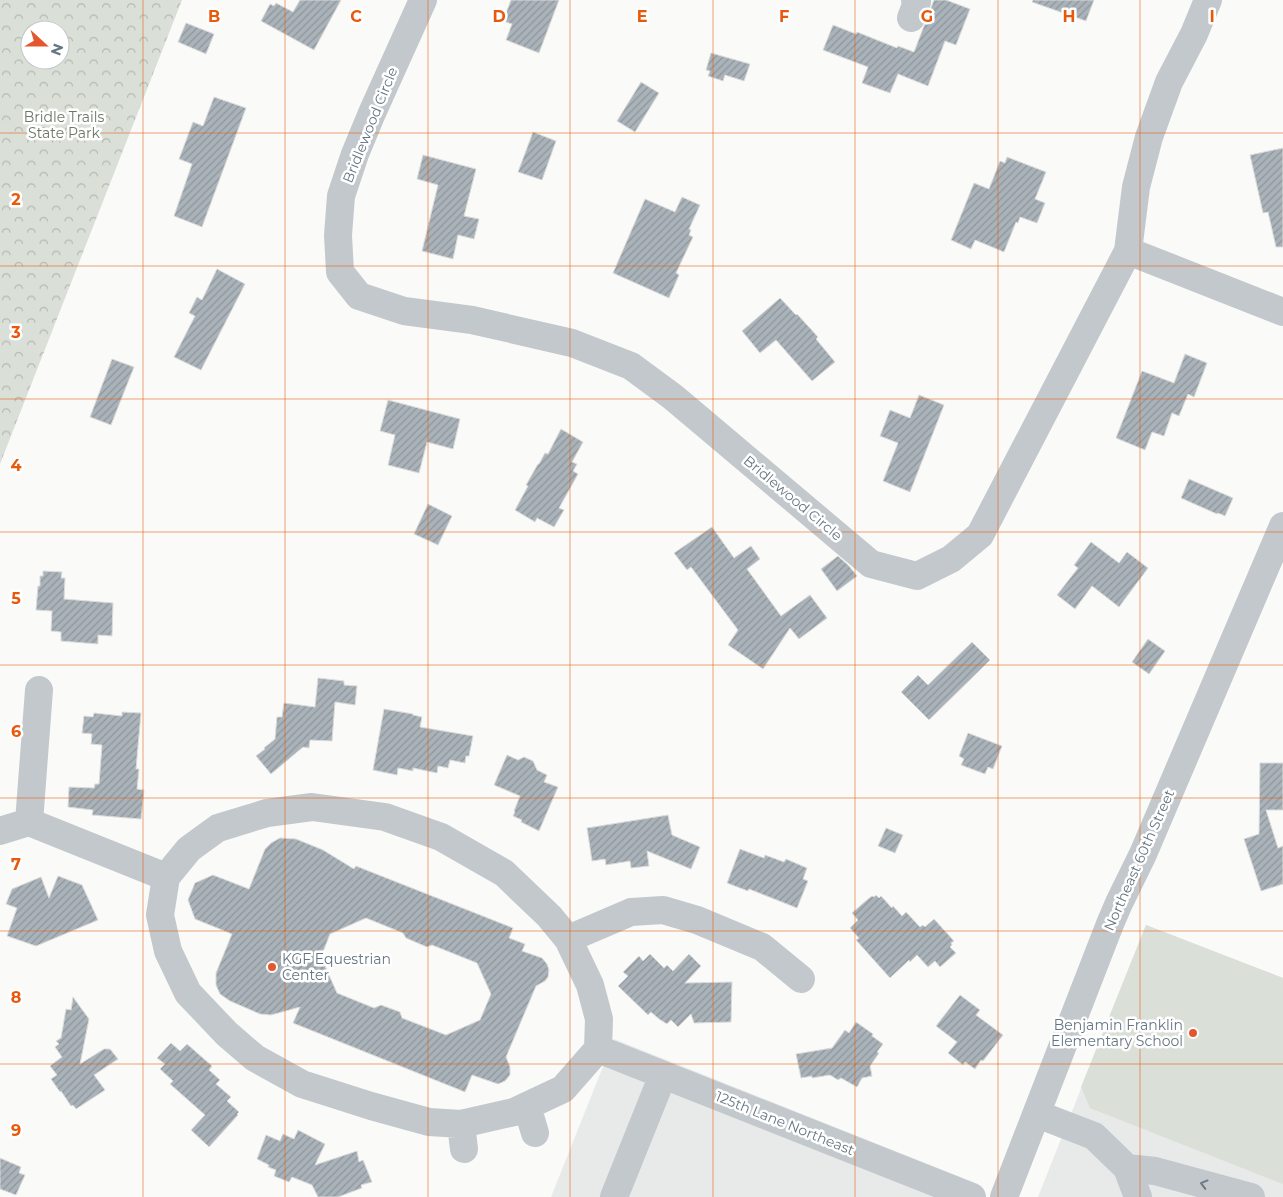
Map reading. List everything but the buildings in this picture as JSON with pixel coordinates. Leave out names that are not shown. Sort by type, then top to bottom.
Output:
[{"type":"street","name":"Bridlewood Circle","points":[[424,0],[355,154],[341,196],[338,235],[340,272],[359,296],[404,311],[472,320],[572,342],[631,366],[673,397],[871,564],[917,576],[951,559],[980,534],[1128,251],[1136,187],[1149,137],[1169,82],[1194,34],[1208,0]]},
{"type":"street","points":[[1128,251],[1283,312]]},
{"type":"street","name":"Northeast 60th Street","points":[[1004,1197],[1118,903],[1143,854],[1283,526]]},
{"type":"street","points":[[29,822],[39,690]]},
{"type":"street","points":[[312,807],[385,817],[441,837],[504,873],[550,916],[568,939],[590,985],[599,1019],[598,1049],[563,1089],[462,1137],[429,1122],[302,1084],[255,1058],[227,1034],[188,993],[168,950],[160,915],[166,877],[189,849],[218,828],[267,813],[312,807]]},
{"type":"street","points":[[0,831],[29,822],[166,877]]},
{"type":"street","points":[[568,939],[631,912],[663,910],[697,920],[762,947],[801,979]]},
{"type":"street","name":"125th Lane Northeast","points":[[598,1049],[972,1197]]},
{"type":"street","points":[[614,1197],[663,1075]]},
{"type":"street","points":[[527,1106],[535,1133]]},
{"type":"street","points":[[1037,1114],[1094,1136],[1127,1168],[1138,1197]]},
{"type":"street","points":[[1127,1168],[1155,1171],[1251,1197]]},
{"type":"shaded area","name":"Benjamin Franklin Elementary School","points":[[1146,925],[1283,978],[1283,1197],[1038,1197]]},
{"type":"shaded area","points":[[614,1039],[978,1184],[973,1197],[551,1197]]},
{"type":"green space","name":"Bridle Trails State Park","points":[[0,0],[182,0],[0,464]]},
{"type":"green space","name":"Benjamin Franklin Elementary School","points":[[1146,925],[1283,978],[1283,1184],[1090,1108],[1081,1087]]},
{"type":"place","name":"KGF Equestrian Center","points":[[272,967]]},
{"type":"place","name":"Benjamin Franklin Elementary School","points":[[1193,1033]]}]
